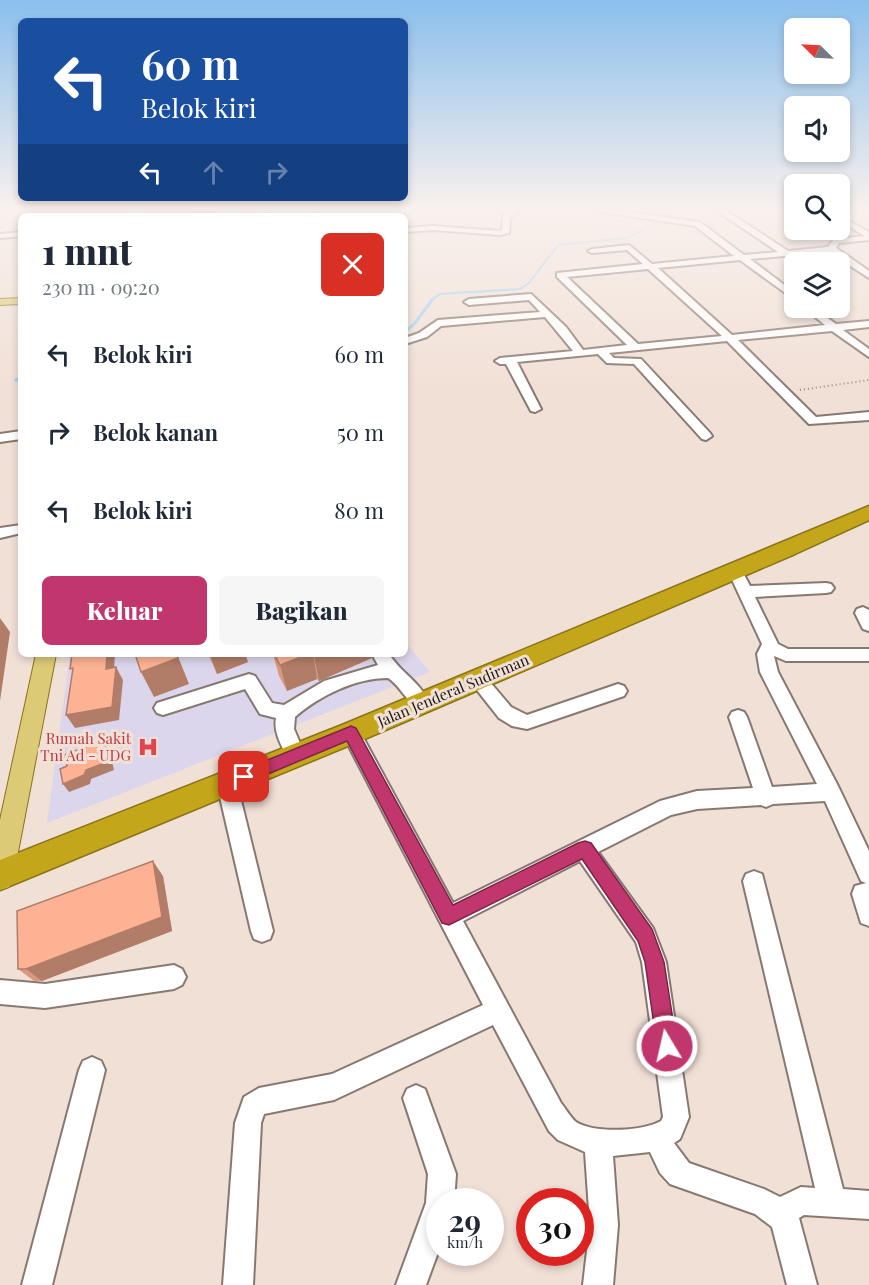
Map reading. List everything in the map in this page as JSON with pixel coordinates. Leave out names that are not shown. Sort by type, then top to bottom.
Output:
[{"type":"highway","name":"Jalan Jenderal Sudirman","points":[[0,876],[478,680],[740,582],[869,513]]},
{"type":"main road","points":[[0,302],[18,301]]},
{"type":"main road","points":[[0,876],[45,657]]},
{"type":"street","points":[[624,268],[559,276],[603,318],[614,324],[635,347]]},
{"type":"street","points":[[651,268],[729,337],[814,421],[869,416]]},
{"type":"street","points":[[757,268],[784,288]]},
{"type":"street","points":[[469,302],[529,296],[580,353]]},
{"type":"street","points":[[408,340],[423,335],[438,323],[547,314]]},
{"type":"street","points":[[822,318],[869,354]]},
{"type":"street","points":[[535,408],[505,361],[869,324]]},
{"type":"street","points":[[600,351],[611,361],[631,360],[638,363],[706,436]]},
{"type":"street","points":[[0,438],[18,435]]},
{"type":"street","points":[[0,532],[18,529]]},
{"type":"street","points":[[740,582],[826,588]]},
{"type":"street","points":[[740,582],[774,650],[786,655],[869,655]]},
{"type":"street","points":[[771,644],[765,654],[769,672],[831,792],[869,874]]},
{"type":"street","points":[[382,657],[391,672],[409,686],[421,703]]},
{"type":"street","points":[[296,755],[284,721],[287,713],[297,703],[336,685],[375,671],[391,672]]},
{"type":"street","points":[[478,680],[507,716],[519,722],[527,722],[618,690]]},
{"type":"street","points":[[163,708],[249,681],[266,709],[287,713]]},
{"type":"street","points":[[738,717],[766,798]]},
{"type":"street","points":[[351,733],[552,1112],[564,1129],[578,1137],[617,1144],[657,1137],[671,1130],[676,1112],[654,962],[645,936],[585,849]]},
{"type":"street","points":[[227,784],[262,931]]},
{"type":"street","points":[[449,916],[667,807],[684,802],[729,797],[766,798],[831,792]]},
{"type":"street","points":[[754,881],[832,1201]]},
{"type":"street","points":[[869,893],[863,894],[869,915]]},
{"type":"street","points":[[0,992],[45,996],[174,977]]},
{"type":"street","points":[[238,1285],[248,1123],[253,1106],[259,1101],[334,1087],[499,1010]]},
{"type":"street","points":[[37,1285],[92,1070]]},
{"type":"street","points":[[416,1098],[442,1174],[441,1188]]},
{"type":"street","points":[[657,1137],[670,1163],[680,1174],[764,1203],[783,1218],[794,1249],[802,1285]]},
{"type":"street","points":[[597,1285],[604,1225],[598,1141]]},
{"type":"street","points":[[783,1218],[789,1208],[801,1201],[869,1204]]},
{"type":"street","points":[[411,1285],[426,1243]]},
{"type":"path","points":[[783,392],[869,380]]},
{"type":"shaded area","name":"Rumah Sakit Tni Ad - UDG","points":[[408,646],[430,672],[47,823],[70,657],[408,657]]},
{"type":"building","points":[[72,657],[107,657],[106,669],[116,667],[112,707],[66,715],[73,668],[70,669]]},
{"type":"building","points":[[136,657],[178,658],[141,672]]},
{"type":"building","points":[[276,657],[301,657],[280,665]]},
{"type":"building","points":[[104,740],[109,761],[86,770],[84,775],[63,784],[60,769],[67,766],[64,755]]},
{"type":"building","points":[[153,861],[162,917],[26,969],[18,969],[17,911]]},
{"type":"waterway","points":[[430,301],[440,294],[520,289],[529,283],[540,268]]},
{"type":"waterway","points":[[408,329],[432,300]]},
{"type":"place","name":"Rumah Sakit Tni Ad - UDG","points":[[148,747]]},
{"type":"route","points":[[244,777],[351,733],[449,916],[585,849],[645,936],[654,962],[667,1046]]}]
